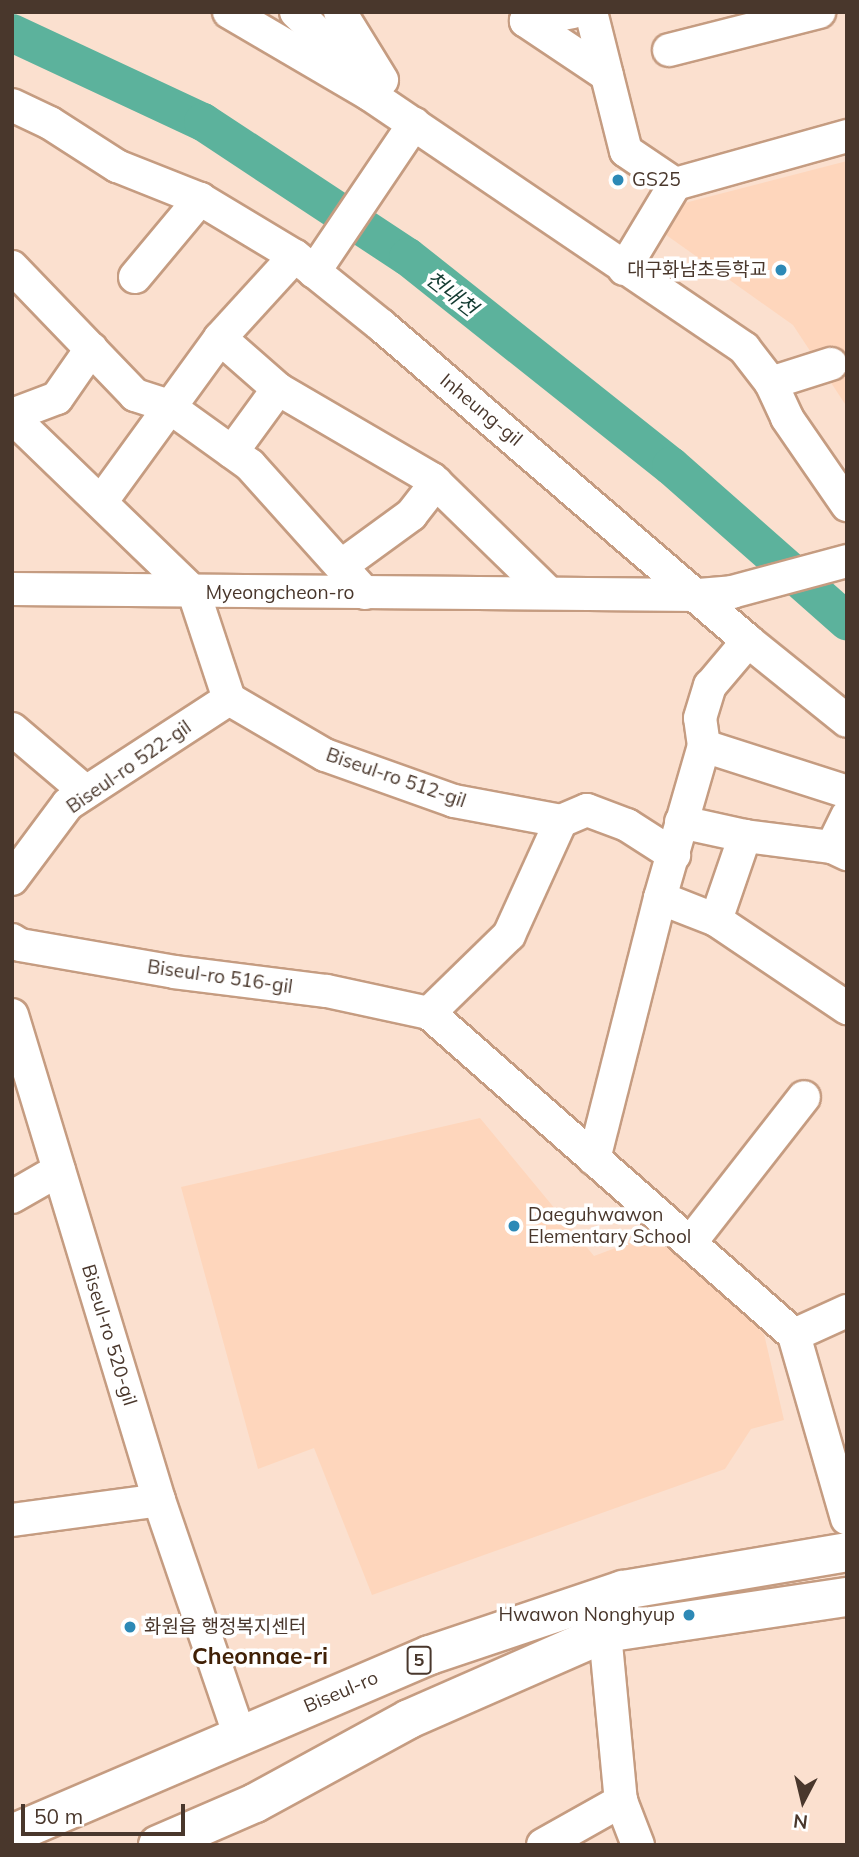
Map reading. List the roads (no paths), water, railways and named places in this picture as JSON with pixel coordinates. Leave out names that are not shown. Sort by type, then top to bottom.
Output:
[{"type":"main road","name":"Biseul-ro","points":[[12,1834],[239,1734],[430,1655],[623,1590],[847,1552]]},
{"type":"main road","points":[[158,1845],[255,1803],[410,1720],[604,1633],[847,1597]]},
{"type":"street","points":[[229,12],[409,121],[744,348],[771,383],[788,418],[847,505]]},
{"type":"street","points":[[296,12],[409,121]]},
{"type":"street","points":[[340,12],[409,121]]},
{"type":"street","points":[[573,12],[526,21],[607,75]]},
{"type":"street","points":[[591,12],[626,151],[675,184]]},
{"type":"street","points":[[669,50],[744,21],[819,12]]},
{"type":"street","name":"Inheung-gil","points":[[12,105],[50,123],[117,166],[200,199],[305,264],[699,595],[748,641],[847,721]]},
{"type":"street","points":[[101,502],[167,406],[220,338],[305,264],[409,121]]},
{"type":"street","points":[[624,269],[675,184],[847,136]]},
{"type":"street","points":[[135,277],[200,199]]},
{"type":"street","points":[[12,267],[135,395],[167,406],[250,465],[365,593]]},
{"type":"street","points":[[220,338],[278,389],[436,483],[549,593]]},
{"type":"street","points":[[91,349],[57,398],[12,416],[194,593],[229,699]]},
{"type":"street","points":[[771,383],[831,364]]},
{"type":"street","points":[[232,452],[278,389]]},
{"type":"street","points":[[341,566],[411,515],[436,483]]},
{"type":"street","name":"Myeongcheon-ro","points":[[12,589],[194,593],[699,595],[732,592],[842,562]]},
{"type":"street","points":[[594,1159],[660,898],[704,746],[701,718],[710,686],[748,641]]},
{"type":"street","name":"Biseul-ro 522-gil","points":[[12,879],[68,804],[229,699]]},
{"type":"street","name":"Biseul-ro 512-gil","points":[[229,699],[325,755],[454,801],[561,821],[587,810],[627,825],[674,855]]},
{"type":"street","points":[[12,729],[86,792]]},
{"type":"street","points":[[704,746],[847,792]]},
{"type":"street","points":[[681,822],[745,836],[839,851],[847,816]]},
{"type":"street","points":[[429,1013],[509,935],[561,821]]},
{"type":"street","points":[[716,920],[745,836]]},
{"type":"street","points":[[660,898],[716,920],[847,1008]]},
{"type":"street","name":"Biseul-ro 516-gil","points":[[12,940],[20,946],[174,972],[327,990],[429,1013],[794,1335]]},
{"type":"street","name":"Biseul-ro 520-gil","points":[[12,1015],[159,1500],[239,1734]]},
{"type":"street","points":[[690,1243],[804,1097]]},
{"type":"street","points":[[12,1197],[60,1170]]},
{"type":"street","points":[[847,1311],[794,1335],[847,1519]]},
{"type":"street","points":[[13,1520],[159,1500]]},
{"type":"street","points":[[604,1633],[621,1801],[638,1845]]},
{"type":"street","points":[[543,1845],[621,1801]]},
{"type":"waterway","name":"천내천","points":[[12,33],[203,122],[408,257],[671,466],[847,621]]},
{"type":"place","name":"GS25","points":[[618,180]]},
{"type":"place","name":"대구화남초등학교","points":[[781,270]]},
{"type":"place","name":"Daeguhwawon Elementary School","points":[[514,1226]]},
{"type":"place","name":"Hwawon Nonghyup","points":[[689,1615]]},
{"type":"place","name":"화원읍 행정복지센터","points":[[130,1627]]},
{"type":"district","name":"Cheonnae-ri","points":[[260,1656]]}]
